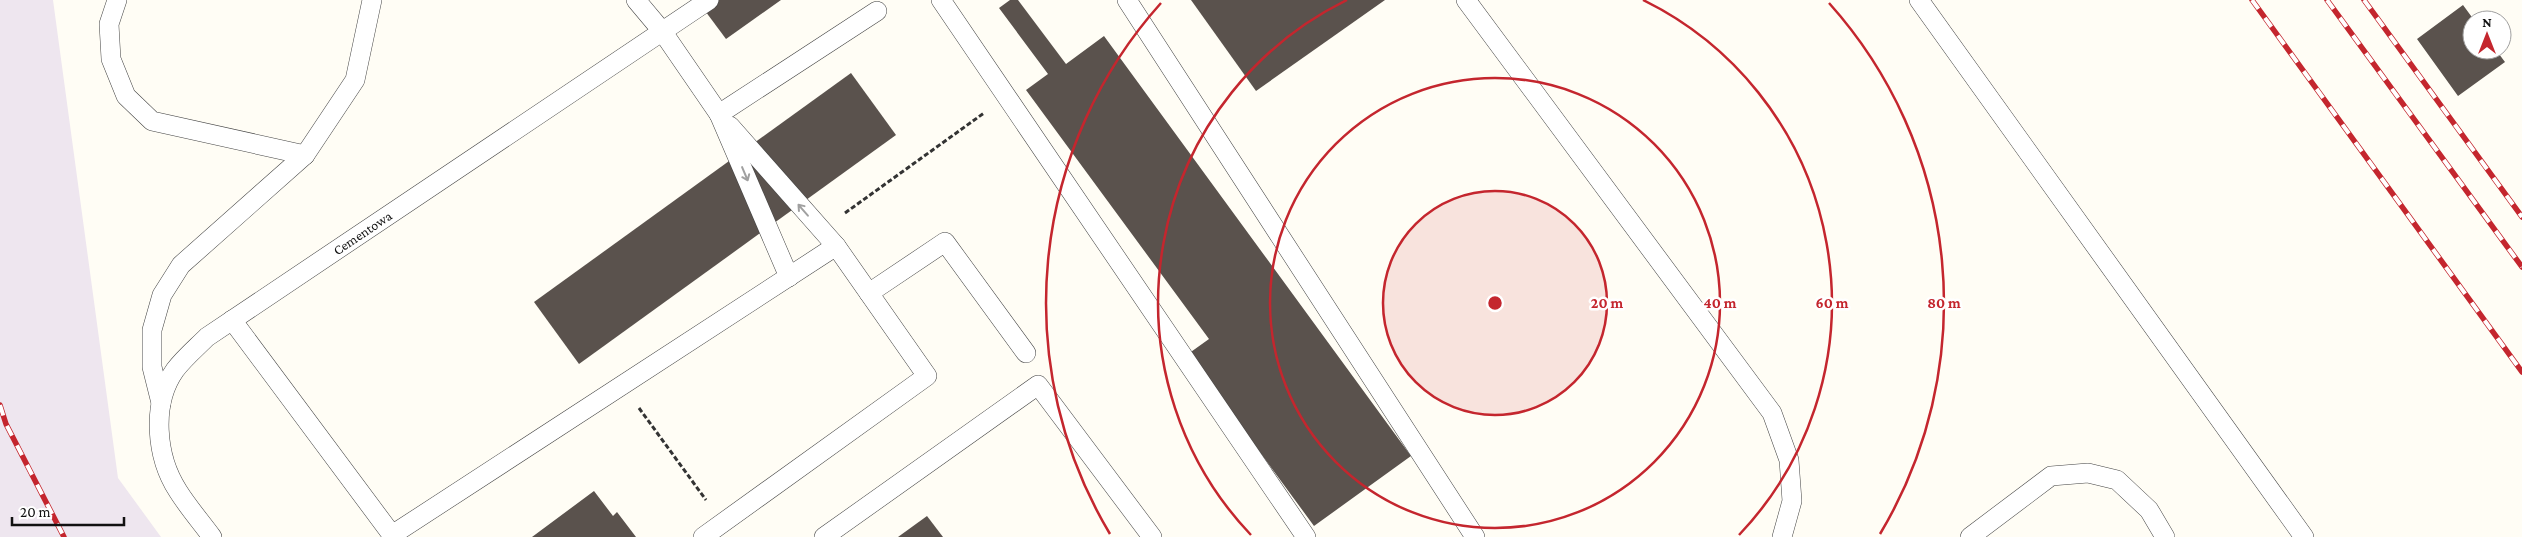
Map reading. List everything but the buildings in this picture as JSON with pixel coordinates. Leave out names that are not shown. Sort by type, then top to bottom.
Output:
[{"type":"lane","points":[[117,0],[109,24],[111,59],[126,96],[152,121],[305,155]]},
{"type":"lane","points":[[160,403],[152,367],[152,330],[162,295],[181,265],[305,155],[355,80],[372,0]]},
{"type":"lane","points":[[636,0],[662,31],[719,114],[836,246],[927,376],[703,537]]},
{"type":"lane","name":"Cementowa","points":[[212,537],[177,490],[165,464],[160,440],[160,403],[175,371],[190,353],[207,337],[709,0]]},
{"type":"lane","points":[[942,0],[1306,537]]},
{"type":"lane","points":[[1127,0],[1475,537]]},
{"type":"lane","points":[[1466,0],[1772,413],[1789,460],[1792,501],[1782,537]]},
{"type":"lane","points":[[1919,0],[2304,537]]},
{"type":"lane","points":[[719,114],[877,11]]},
{"type":"lane","points":[[719,114],[789,277]]},
{"type":"lane","points":[[869,293],[945,242],[1026,353]]},
{"type":"lane","points":[[232,320],[392,535],[836,246]]},
{"type":"lane","points":[[824,537],[1038,385],[1152,537]]},
{"type":"lane","points":[[1970,537],[2051,476],[2088,473],[2117,480],[2149,510],[2166,537]]},
{"type":"path","points":[[822,230],[1007,96]]},
{"type":"path","points":[[622,385],[722,523]]},
{"type":"shaded area","points":[[0,0],[53,0],[118,478],[161,537],[0,537]]},
{"type":"railway","points":[[2252,0],[2522,372]]},
{"type":"railway","points":[[2327,0],[2522,267]]},
{"type":"railway","points":[[2364,0],[2522,217]]},
{"type":"railway","points":[[0,405],[6,424],[64,537]]}]
